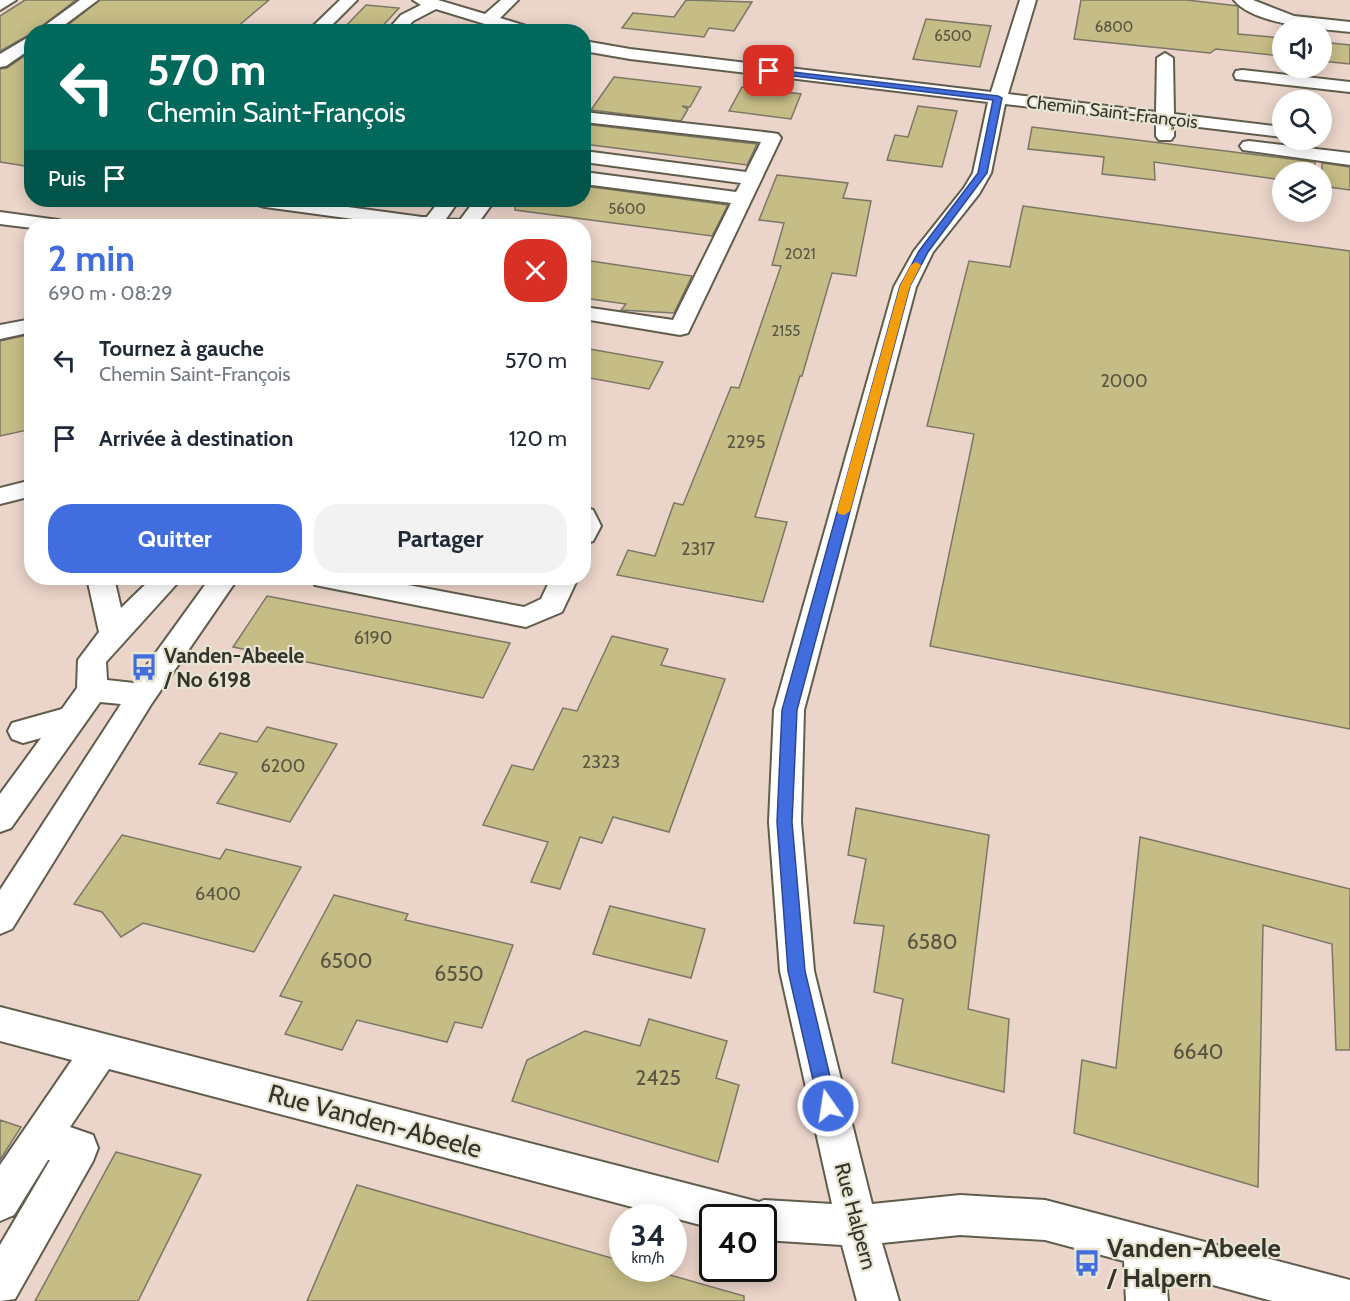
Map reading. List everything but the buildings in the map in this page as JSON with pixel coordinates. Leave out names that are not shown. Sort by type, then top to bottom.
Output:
[{"type":"street","points":[[0,5],[8,0]]},
{"type":"street","points":[[56,24],[90,0]]},
{"type":"street","points":[[324,24],[350,0]]},
{"type":"street","points":[[487,19],[510,0]]},
{"type":"street","name":"Rue Halpern","points":[[878,1301],[874,1280],[857,1226],[796,971],[785,822],[789,710],[905,286],[924,251],[982,173],[998,98],[1028,0]]},
{"type":"street","points":[[1242,0],[1279,19],[1350,27]]},
{"type":"street","points":[[401,24],[428,2],[498,24]]},
{"type":"street","points":[[407,18],[415,24]]},
{"type":"street","points":[[0,62],[24,46]]},
{"type":"street","name":"Chemin Saint-François","points":[[591,52],[1164,118],[1272,136]]},
{"type":"street","points":[[1164,118],[1165,58]]},
{"type":"street","points":[[1242,75],[1350,87]]},
{"type":"street","points":[[591,118],[772,138],[680,328],[591,314]]},
{"type":"street","name":"Chemin Saint-François","points":[[1321,150],[1350,159]]},
{"type":"street","points":[[591,157],[752,179]]},
{"type":"street","points":[[643,186],[654,166]]},
{"type":"street","points":[[704,194],[715,174]]},
{"type":"street","points":[[591,179],[743,199]]},
{"type":"street","points":[[366,207],[408,219]]},
{"type":"street","points":[[0,218],[24,222]]},
{"type":"street","points":[[0,332],[24,328]]},
{"type":"street","points":[[0,496],[24,490]]},
{"type":"street","points":[[102,585],[113,634]]},
{"type":"street","points":[[0,819],[92,690],[92,660],[113,634],[161,585]]},
{"type":"street","points":[[0,919],[142,695],[219,585]]},
{"type":"street","points":[[361,585],[526,617],[552,604],[561,585]]},
{"type":"street","points":[[92,690],[142,695]]},
{"type":"street","points":[[22,731],[72,718]]},
{"type":"street","name":"Rue Vanden-Abeele","points":[[0,1024],[699,1205]]},
{"type":"street","points":[[0,1201],[39,1139],[101,1050]]},
{"type":"street","points":[[0,1284],[79,1148],[39,1139]]},
{"type":"street","points":[[777,1221],[857,1226],[960,1215],[1045,1220],[1350,1301]]},
{"type":"street","points":[[1143,1246],[1147,1301]]},
{"type":"shaded area","points":[[0,0],[1350,0],[1350,1301],[0,1301]]},
{"type":"slow traffic","points":[[844,511],[905,286],[916,265]]},
{"type":"place","name":"Vanden-Abeele / No 6198","points":[[144,667]]},
{"type":"place","name":"Vanden-Abeele / Halpern","points":[[1087,1263]]},
{"type":"route","points":[[769,71],[998,98],[982,173],[972,190],[924,251],[905,286],[789,710],[785,822],[796,971],[828,1106]]}]
